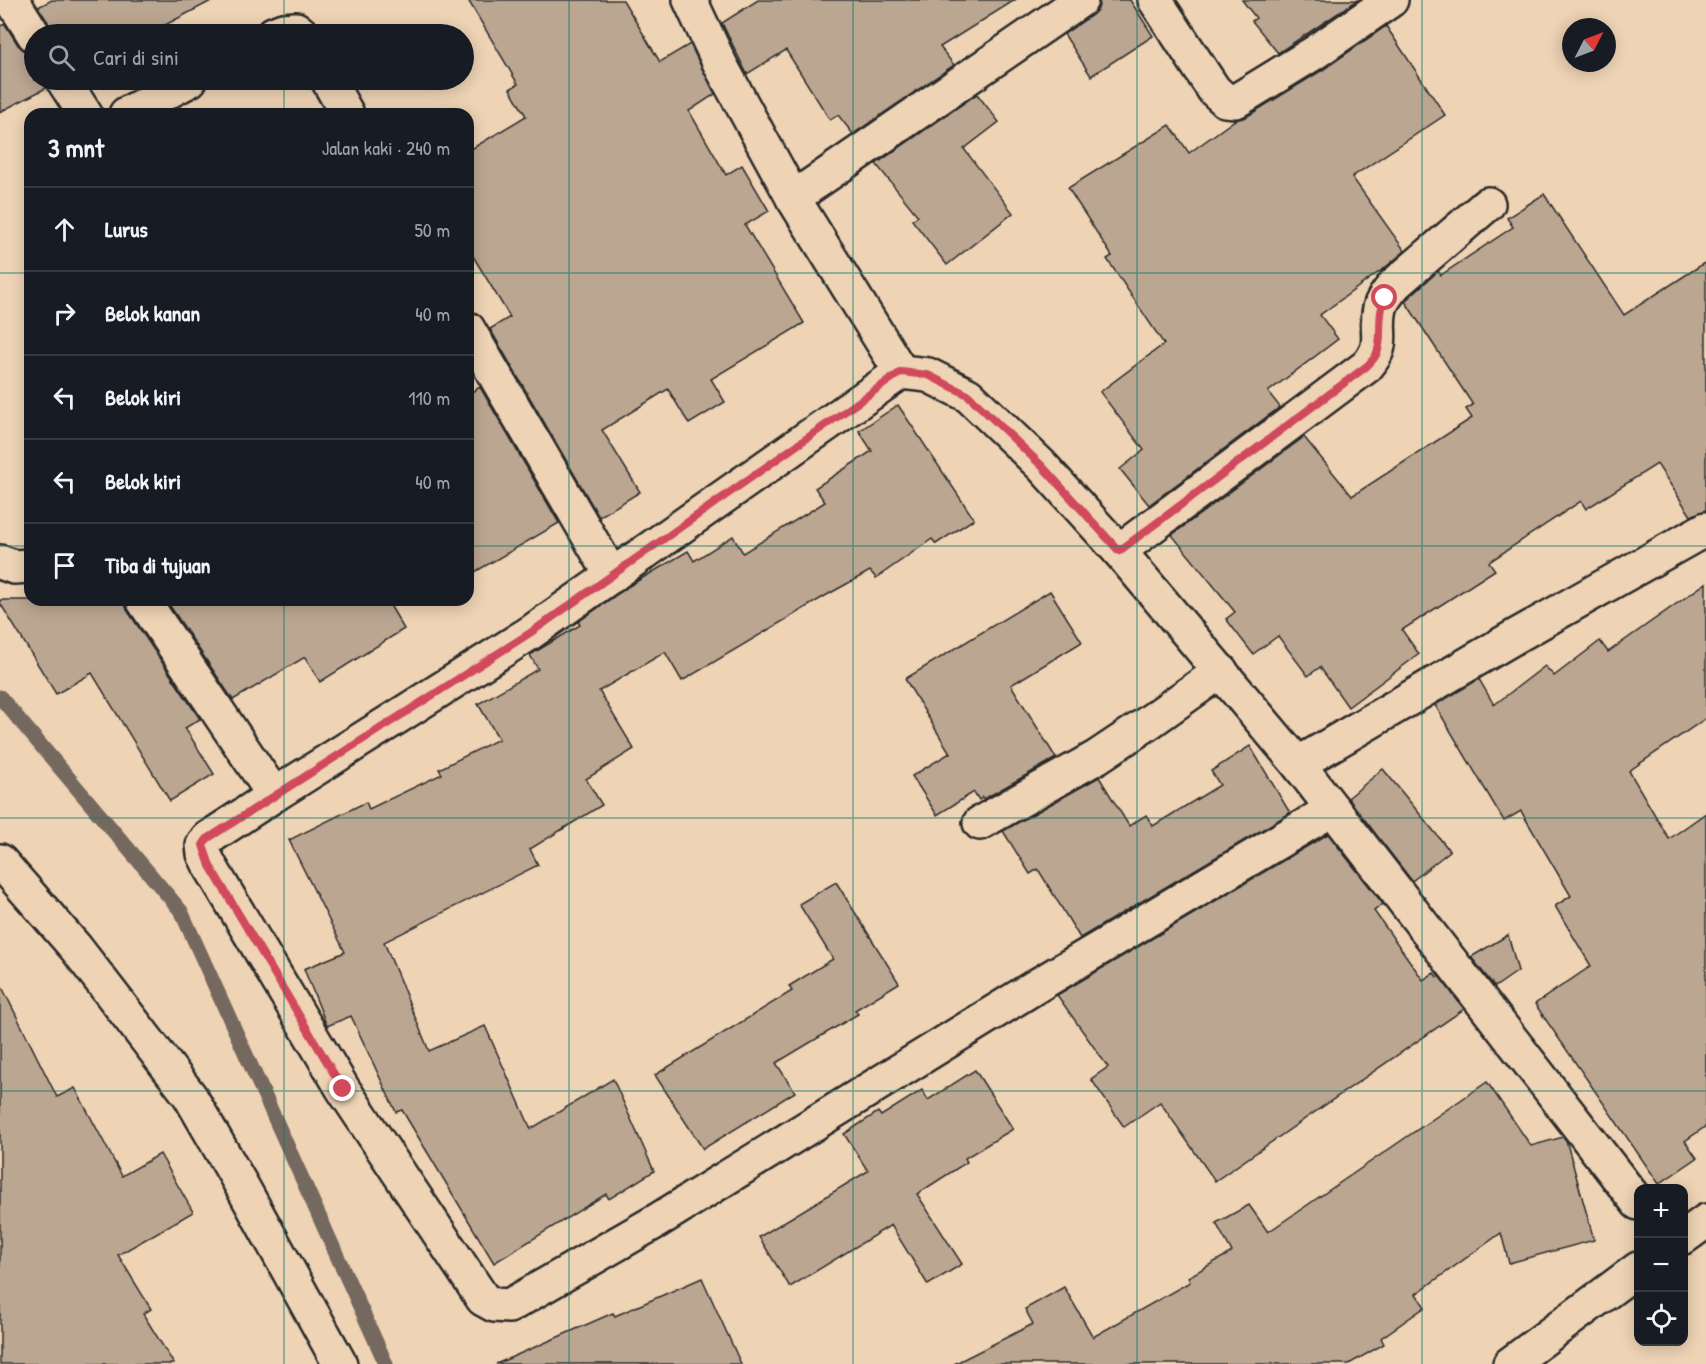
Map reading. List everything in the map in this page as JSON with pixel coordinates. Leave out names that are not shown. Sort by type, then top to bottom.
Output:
[{"type":"street","points":[[12,0],[27,24]]},
{"type":"street","points":[[690,0],[721,66],[793,198],[901,372]]},
{"type":"street","points":[[793,198],[1081,0]]},
{"type":"street","points":[[1155,0],[1214,90],[1224,100],[1236,100],[1314,53],[1391,0]]},
{"type":"street","points":[[69,90],[81,108]]},
{"type":"street","points":[[137,108],[171,90]]},
{"type":"street","points":[[334,90],[344,108]]},
{"type":"street","points":[[1119,551],[1367,366],[1376,356],[1380,309],[1395,284],[1488,204]]},
{"type":"street","points":[[474,339],[612,576]]},
{"type":"street","points":[[1333,809],[1038,985],[655,1222],[509,1306],[494,1305],[483,1299],[420,1206],[300,1020],[204,854],[203,845],[207,839],[274,795],[530,633],[901,372],[928,375],[968,395],[1042,466],[1119,551],[1298,764],[1333,809],[1634,1198]]},
{"type":"street","points":[[1298,764],[1706,529]]},
{"type":"street","points":[[0,562],[14,567],[24,566]]},
{"type":"street","points":[[147,606],[274,795]]},
{"type":"street","points":[[980,823],[1097,757],[1145,726],[1221,671]]},
{"type":"street","points":[[0,861],[76,948],[190,1096],[260,1217],[340,1364]]},
{"type":"street","points":[[1688,1234],[1706,1221]]},
{"type":"street","points":[[1510,1364],[1634,1272]]},
{"type":"building","points":[[52,0],[213,0],[167,24],[49,24],[38,7]]},
{"type":"building","points":[[468,0],[623,0],[660,62],[690,44],[715,94],[689,111],[726,175],[742,165],[769,211],[745,225],[804,323],[711,379],[725,402],[689,424],[668,389],[602,430],[640,492],[599,517],[490,329],[510,317],[474,258],[474,147],[526,116],[510,89],[518,84]]},
{"type":"building","points":[[758,0],[1015,0],[940,47],[954,65],[853,134],[838,115],[830,120],[786,50],[747,74],[722,23]]},
{"type":"building","points":[[1100,0],[1130,0],[1153,36],[1091,76],[1064,34],[1092,15],[1098,9]]},
{"type":"building","points":[[1242,0],[1358,0],[1278,53],[1252,21],[1256,18]]},
{"type":"building","points":[[5,24],[24,50],[24,90],[42,90],[0,112],[0,26]]},
{"type":"building","points":[[1386,26],[1445,115],[1352,177],[1405,251],[1320,315],[1338,339],[1268,392],[1280,407],[1149,505],[1120,469],[1144,450],[1100,392],[1164,344],[1107,259],[1112,256],[1068,188],[1170,125],[1189,153],[1235,120],[1246,117],[1324,69]]},
{"type":"building","points":[[977,94],[999,122],[964,149],[1013,213],[947,265],[912,220],[918,216],[876,164]]},
{"type":"building","points":[[1544,194],[1624,315],[1706,262],[1706,510],[1691,516],[1657,464],[1586,509],[1581,501],[1489,562],[1495,570],[1402,630],[1419,654],[1348,707],[1320,667],[1308,676],[1278,636],[1253,654],[1226,619],[1235,612],[1172,535],[1304,437],[1352,496],[1472,418],[1466,409],[1473,405],[1405,301],[1438,271],[1441,275],[1513,227],[1507,218]]},
{"type":"building","points":[[480,387],[559,523],[474,573],[474,390]]},
{"type":"building","points":[[898,405],[974,519],[936,544],[932,539],[876,578],[870,571],[682,681],[665,652],[599,691],[634,749],[586,779],[602,805],[530,849],[538,865],[384,942],[429,1051],[485,1026],[531,1129],[613,1079],[654,1171],[609,1199],[606,1194],[494,1263],[402,1110],[396,1112],[351,1016],[327,1026],[304,969],[345,952],[289,840],[366,802],[369,809],[442,774],[439,769],[499,739],[478,704],[538,669],[530,655],[580,625],[578,622],[629,586],[688,551],[694,561],[733,536],[743,553],[825,502],[815,488],[872,451],[859,431]]},
{"type":"building","points":[[1706,583],[1706,718],[1629,771],[1669,839],[1706,813],[1706,1126],[1685,1141],[1697,1158],[1659,1184],[1535,1004],[1591,966],[1555,906],[1571,896],[1521,811],[1504,821],[1435,705],[1479,679],[1494,705],[1545,666],[1554,676],[1600,641],[1608,652]]},
{"type":"building","points":[[1050,591],[1082,642],[1011,685],[1056,758],[984,799],[983,797],[979,800],[974,792],[937,815],[912,776],[950,753],[905,679]]},
{"type":"building","points":[[0,600],[24,600],[24,606],[126,606],[200,719],[185,728],[214,774],[170,801],[92,673],[56,694]]},
{"type":"building","points":[[170,606],[391,606],[404,629],[320,682],[305,657],[233,700]]},
{"type":"building","points":[[1250,746],[1290,813],[1080,938],[1038,869],[1030,874],[1003,831],[1099,777],[1129,826],[1146,815],[1153,826],[1220,785],[1211,771]]},
{"type":"building","points":[[1383,769],[1450,851],[1412,881],[1348,798]]},
{"type":"building","points":[[1328,834],[1383,904],[1374,911],[1423,980],[1434,973],[1437,977],[1439,976],[1464,1009],[1215,1181],[1160,1102],[1124,1127],[1091,1079],[1108,1067],[1057,995]]},
{"type":"building","points":[[836,882],[899,983],[855,1010],[858,1014],[776,1063],[795,1092],[703,1149],[655,1075],[792,991],[789,986],[833,959],[799,904]]},
{"type":"building","points":[[1508,935],[1518,971],[1495,987],[1471,957]]},
{"type":"building","points":[[0,983],[57,1097],[75,1088],[122,1176],[160,1154],[193,1212],[118,1255],[151,1309],[143,1314],[174,1364],[0,1364]]},
{"type":"building","points":[[975,1070],[1013,1129],[965,1158],[967,1162],[917,1194],[962,1264],[928,1285],[891,1225],[790,1287],[759,1237],[868,1171],[844,1134],[878,1112],[881,1116],[922,1090],[928,1100]]},
{"type":"building","points":[[1487,1082],[1531,1146],[1563,1137],[1566,1140],[1594,1240],[1509,1263],[1501,1233],[1416,1294],[1425,1307],[1381,1338],[1384,1344],[1349,1364],[954,1364],[1033,1324],[1025,1309],[1064,1287],[1093,1337],[1190,1282],[1188,1277],[1232,1252],[1216,1223],[1249,1205],[1268,1232]]},
{"type":"building","points":[[702,1278],[741,1364],[496,1364],[613,1313],[615,1316]]},
{"type":"waterway","points":[[0,697],[181,911],[386,1364]]},
{"type":"route","points":[[343,1089],[210,866],[204,854],[203,845],[207,839],[530,633],[901,372],[928,375],[968,395],[1042,466],[1119,551],[1367,366],[1376,356],[1380,309],[1385,298]]}]
